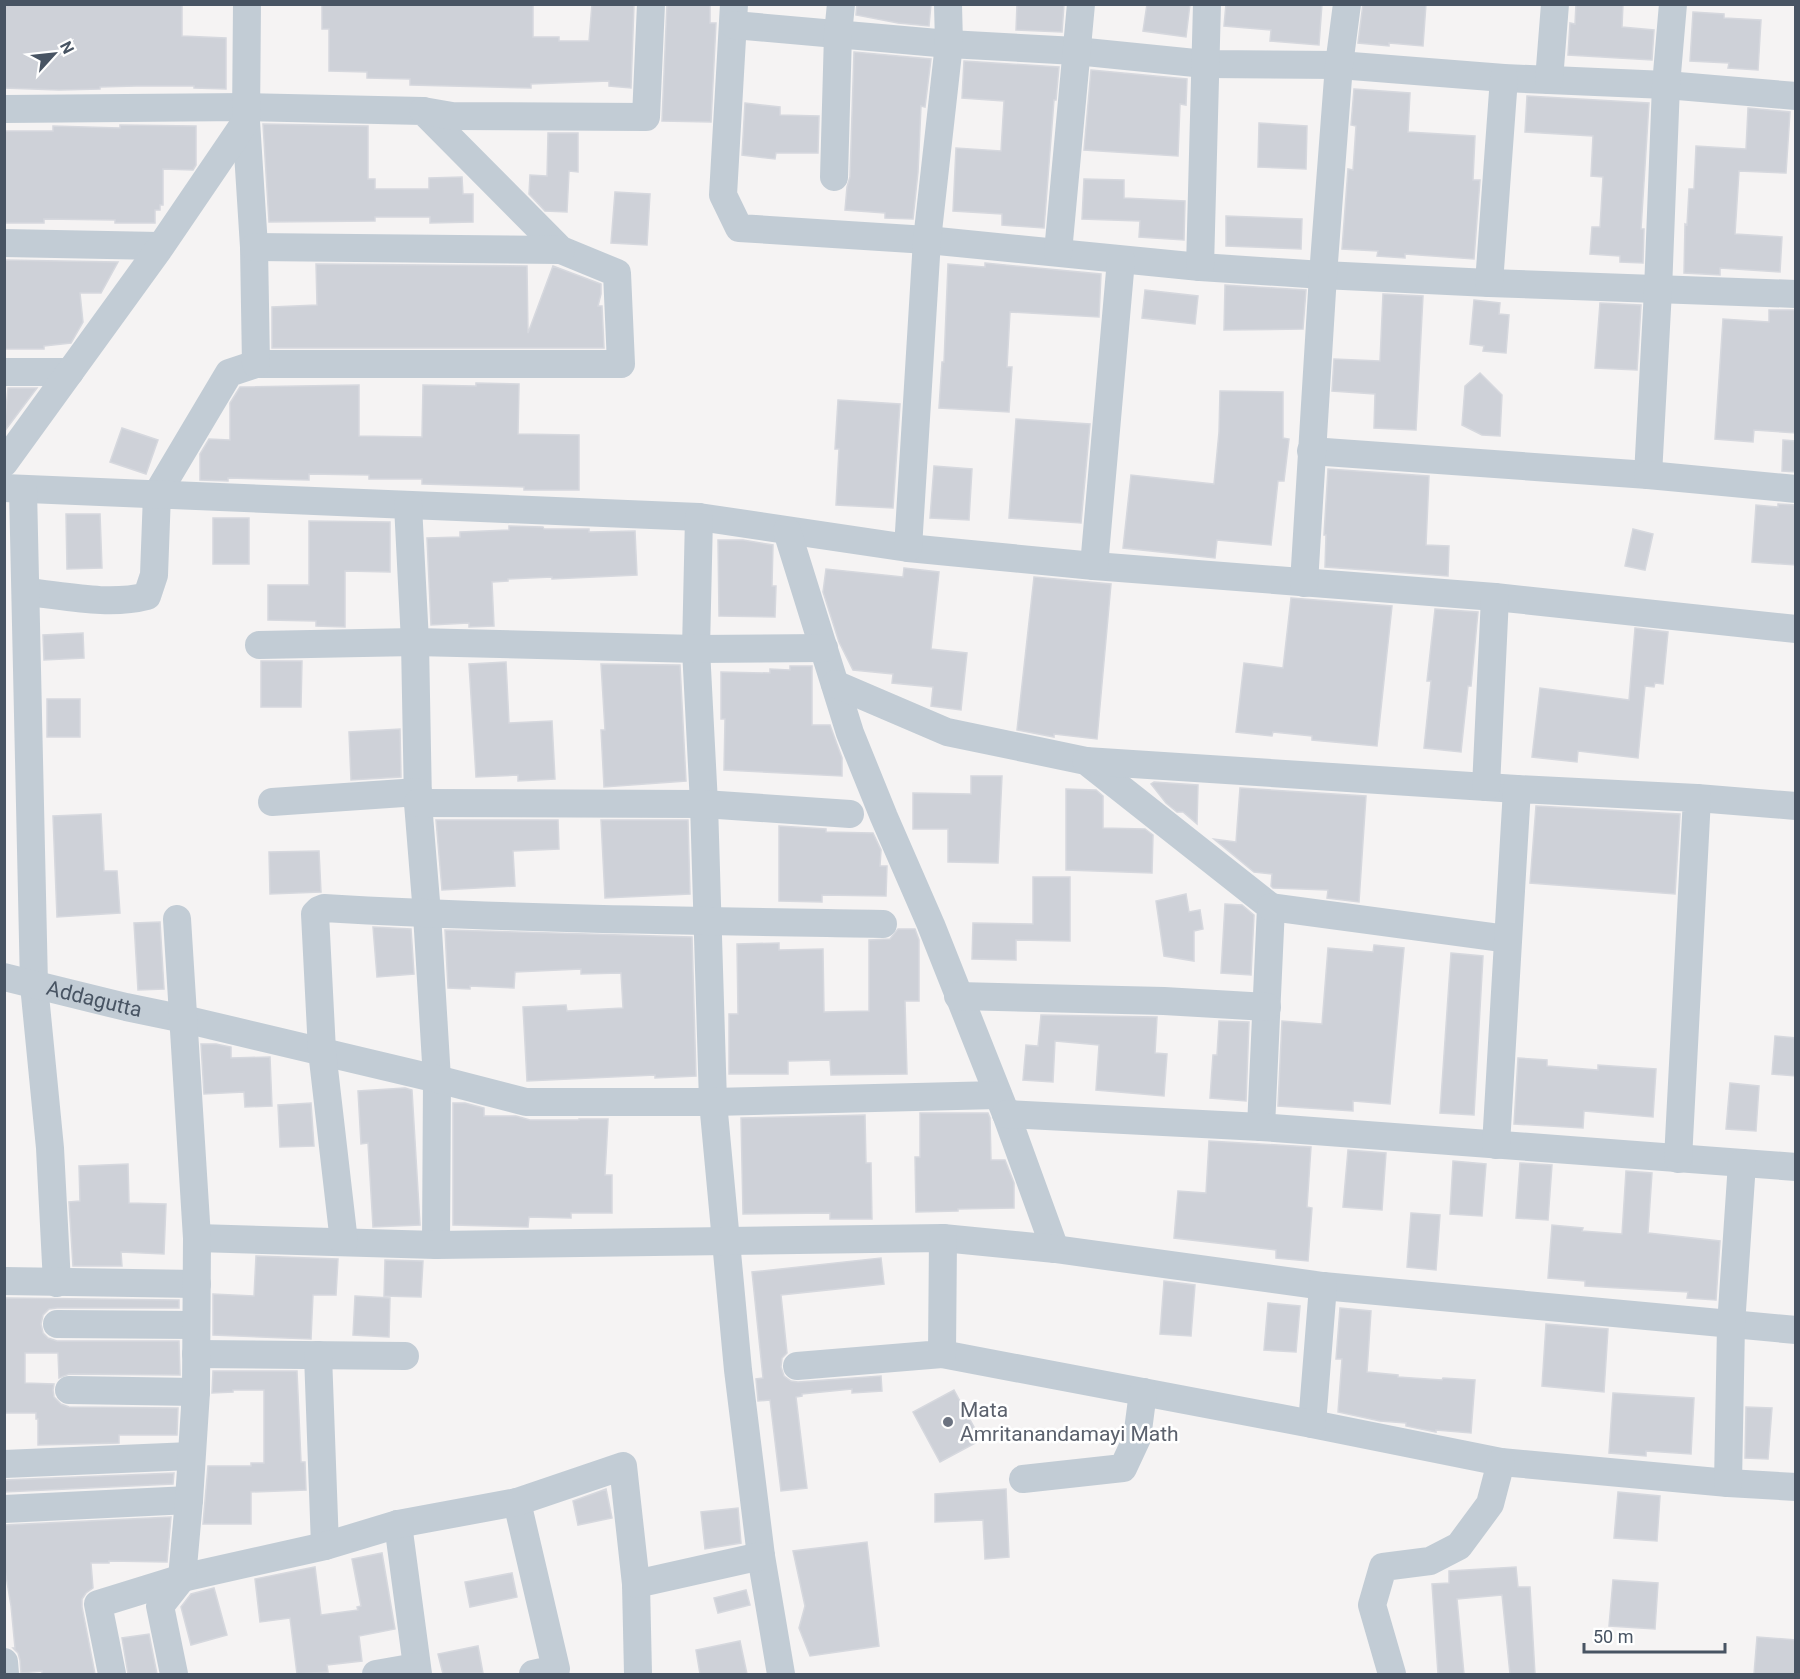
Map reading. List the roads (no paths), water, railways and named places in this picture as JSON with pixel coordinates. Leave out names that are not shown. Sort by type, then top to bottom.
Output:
[{"type":"street","points":[[247,4],[246,114],[254,247],[256,364]]},
{"type":"street","points":[[4,109],[246,114],[423,111],[452,117],[646,117],[651,4]]},
{"type":"street","points":[[834,177],[841,4]]},
{"type":"street","points":[[908,548],[927,240],[949,44],[948,4]]},
{"type":"street","points":[[1058,252],[1081,4]]},
{"type":"street","points":[[1200,267],[1207,4]]},
{"type":"street","points":[[1304,583],[1323,275],[1347,4]]},
{"type":"street","points":[[1549,80],[1555,4]]},
{"type":"street","points":[[1648,475],[1658,290],[1665,85],[1673,4]]},
{"type":"street","points":[[1796,96],[1665,85],[1504,78],[1340,66],[1204,64],[1076,51],[949,44],[838,34],[734,15],[723,195],[739,228],[927,240],[1200,267],[1489,284],[1795,294],[1796,276]]},
{"type":"street","points":[[1489,284],[1504,78]]},
{"type":"street","points":[[423,111],[561,250]]},
{"type":"street","points":[[4,463],[159,246],[246,114]]},
{"type":"street","points":[[4,243],[159,246]]},
{"type":"street","points":[[27,592],[130,600],[147,596],[154,575],[157,494],[229,373],[256,364],[621,364],[617,273],[561,250],[254,247]]},
{"type":"street","points":[[1094,566],[1121,260]]},
{"type":"street","points":[[4,372],[70,372]]},
{"type":"street","points":[[1311,451],[1648,475],[1796,489]]},
{"type":"street","points":[[57,1282],[50,1148],[34,985],[27,592],[14,488],[699,517],[908,548],[1094,566],[1495,597],[1796,628]]},
{"type":"street","points":[[408,505],[415,642],[418,797],[437,1079],[436,1245]]},
{"type":"street","points":[[699,517],[696,649],[704,804],[713,1102],[738,1370],[761,1556],[781,1674]]},
{"type":"street","points":[[787,531],[850,733],[931,925],[1002,1104],[1055,1249]]},
{"type":"street","points":[[1486,787],[1495,597]]},
{"type":"street","points":[[260,645],[415,642],[696,649],[824,648]]},
{"type":"street","points":[[835,684],[947,732],[1086,761],[1796,806]]},
{"type":"street","points":[[1086,761],[1271,907],[1508,939]]},
{"type":"street","points":[[1496,1145],[1516,789]]},
{"type":"street","points":[[273,802],[418,797],[704,804],[850,814]]},
{"type":"street","points":[[1678,1159],[1697,798]]},
{"type":"street","points":[[1261,1127],[1271,907]]},
{"type":"street","points":[[344,1242],[322,1052],[315,914],[319,910],[324,908],[427,914],[884,924]]},
{"type":"street","points":[[174,1674],[160,1606],[182,1578],[196,1392],[197,1284],[197,1238],[177,920]]},
{"type":"street","name":"Addagutta","points":[[4,977],[526,1102],[1002,1104],[1261,1127],[1796,1167]]},
{"type":"street","points":[[958,996],[1164,1001],[1267,1007]]},
{"type":"street","points":[[1728,1484],[1731,1325],[1742,1163]]},
{"type":"street","points":[[197,1238],[436,1245],[943,1238],[1055,1249],[1323,1286],[1796,1330]]},
{"type":"street","points":[[942,1353],[943,1238]]},
{"type":"street","points":[[4,1281],[197,1284]]},
{"type":"street","points":[[1312,1424],[1323,1286]]},
{"type":"street","points":[[57,1324],[196,1325]]},
{"type":"street","points":[[797,1366],[942,1353],[1502,1462],[1728,1484],[1796,1487]]},
{"type":"street","points":[[196,1354],[405,1356]]},
{"type":"street","points":[[318,1355],[325,1546]]},
{"type":"street","points":[[69,1390],[196,1392]]},
{"type":"street","points":[[1023,1479],[1123,1468],[1137,1438],[1143,1392]]},
{"type":"street","points":[[4,1464],[190,1456]]},
{"type":"street","points":[[1392,1674],[1372,1605],[1383,1567],[1430,1561],[1459,1546],[1490,1504],[1502,1462]]},
{"type":"street","points":[[112,1674],[98,1604],[182,1578],[325,1546],[398,1524],[518,1502],[623,1466],[636,1584],[638,1674]]},
{"type":"street","points":[[4,1509],[189,1500]]},
{"type":"street","points":[[518,1502],[555,1669],[533,1674]]},
{"type":"street","points":[[376,1674],[417,1670],[398,1524]]},
{"type":"street","points":[[636,1584],[761,1556]]},
{"type":"street","points":[[4,1662],[5,1674]]},
{"type":"place","name":"Mata Amritanandamayi Math","points":[[948,1422]]}]
